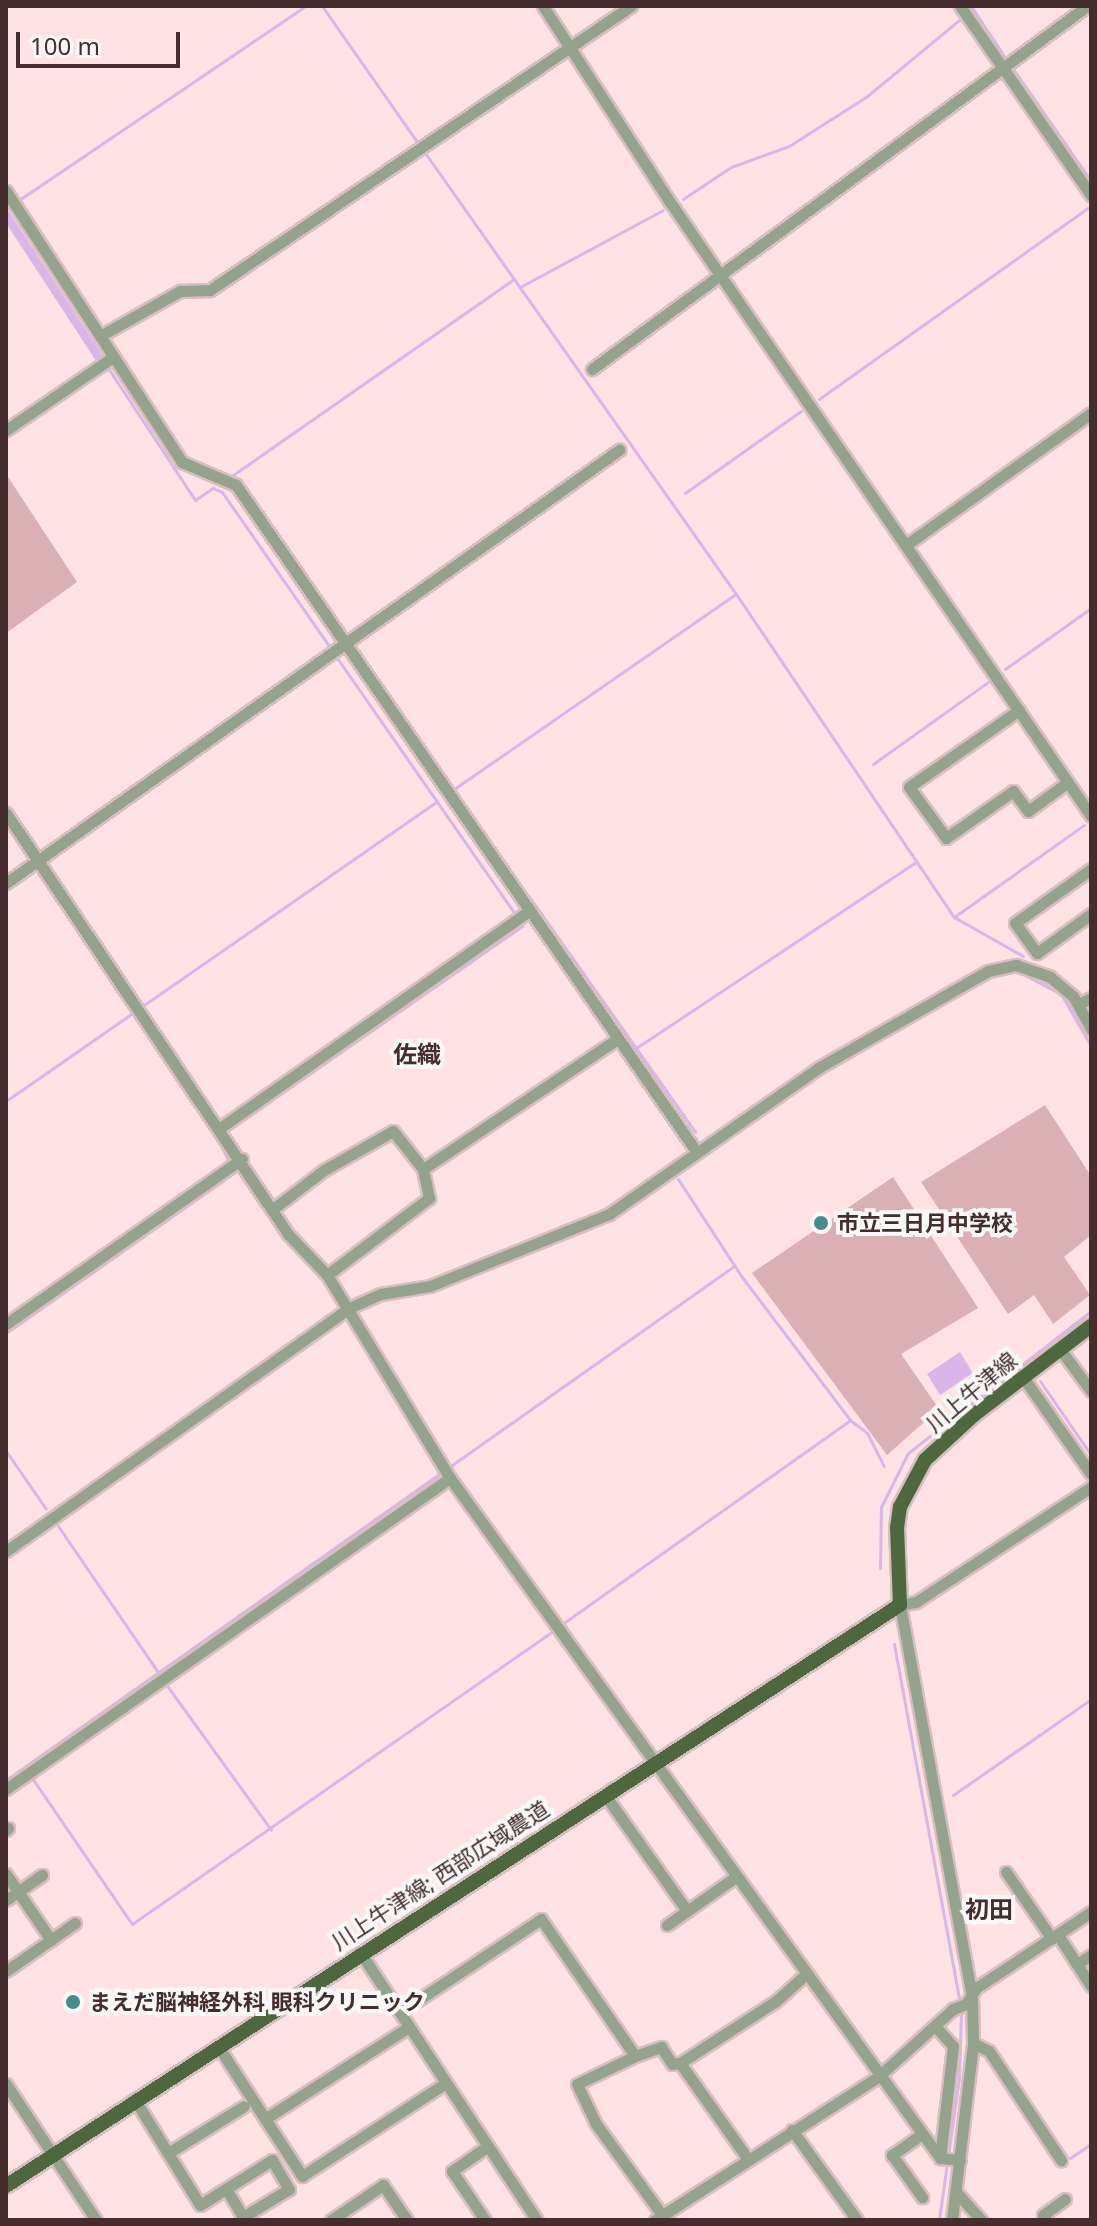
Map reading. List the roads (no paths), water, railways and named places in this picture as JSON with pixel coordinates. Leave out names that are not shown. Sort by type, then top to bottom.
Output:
[{"type":"main road","name":"川上牛津線","points":[[900,1605],[897,1528],[909,1486],[948,1436],[1091,1326]]},
{"type":"main road","name":"川上牛津線; 西部広域農道","points":[[6,2186],[360,1952],[900,1605]]},
{"type":"street","points":[[543,6],[722,277],[1091,816]]},
{"type":"street","points":[[100,336],[180,291],[210,290],[631,6]]},
{"type":"street","points":[[960,6],[1008,65],[1091,195]]},
{"type":"street","points":[[592,369],[722,277],[1087,6]]},
{"type":"street","points":[[8,194],[182,462],[236,485],[696,1151]]},
{"type":"street","points":[[6,430],[113,357]]},
{"type":"street","points":[[906,545],[1091,413]]},
{"type":"street","points":[[6,883],[619,450]]},
{"type":"street","points":[[1019,710],[909,787],[946,838],[1013,791],[1028,811],[1068,782]]},
{"type":"street","points":[[6,813],[242,1159],[288,1234],[327,1275],[450,1478],[922,2134],[940,2158],[960,2160]]},
{"type":"street","points":[[1091,869],[1015,923],[1037,953],[1091,914]]},
{"type":"street","points":[[220,1128],[529,911]]},
{"type":"street","points":[[6,1551],[349,1308],[381,1294],[430,1286],[590,1222],[638,1197],[696,1151],[818,1068],[996,968],[1033,969],[1065,987],[1079,1004],[1091,1029]]},
{"type":"street","points":[[1079,1004],[1091,998]]},
{"type":"street","points":[[423,1169],[617,1039]]},
{"type":"street","points":[[273,1209],[324,1170],[393,1131],[423,1169],[429,1198],[327,1275]]},
{"type":"street","points":[[6,1324],[242,1159]]},
{"type":"street","points":[[1060,1349],[1091,1391]]},
{"type":"street","points":[[1023,1377],[1091,1474]]},
{"type":"street","points":[[6,1789],[450,1478]]},
{"type":"street","points":[[952,2220],[973,2043],[969,2001],[900,1605],[916,1602],[1091,1487]]},
{"type":"street","points":[[605,1795],[687,1911]]},
{"type":"street","points":[[1006,1872],[1091,1986]]},
{"type":"street","points":[[6,1874],[51,1940]]},
{"type":"street","points":[[6,1900],[42,1875]]},
{"type":"street","points":[[667,1925],[737,1876]]},
{"type":"street","points":[[806,1974],[776,2001],[680,2063],[672,2064],[661,2047],[577,2084],[596,2124],[659,2217],[879,2076],[953,2009],[969,2001],[976,1988],[1091,1912]]},
{"type":"street","points":[[400,2012],[541,1919],[635,2056]]},
{"type":"street","points":[[6,1971],[75,1923]]},
{"type":"street","points":[[360,1952],[537,2220]]},
{"type":"street","points":[[1077,1964],[1091,1955]]},
{"type":"street","points":[[935,2026],[953,2046],[940,2158]]},
{"type":"street","points":[[265,2119],[409,2027]]},
{"type":"street","points":[[973,2043],[989,2051],[1061,2160]]},
{"type":"street","points":[[218,2046],[302,2176],[446,2083]]},
{"type":"street","points":[[680,2063],[748,2159]]},
{"type":"street","points":[[6,2084],[96,2220]]},
{"type":"street","points":[[135,2100],[200,2205],[272,2160],[289,2189],[243,2217],[226,2189]]},
{"type":"street","points":[[168,2153],[244,2106]]},
{"type":"street","points":[[792,2130],[857,2220]]},
{"type":"street","points":[[922,2134],[892,2155],[922,2197]]},
{"type":"street","points":[[485,2220],[452,2171],[488,2146]]},
{"type":"street","points":[[332,2220],[383,2185],[407,2220]]},
{"type":"street","points":[[956,2192],[981,2220]]},
{"type":"street","points":[[1046,2220],[1043,2215],[1065,2199]]},
{"type":"waterway","points":[[16,202],[305,6]]},
{"type":"waterway","points":[[322,6],[418,143]]},
{"type":"waterway","points":[[971,6],[1006,59]]},
{"type":"waterway","points":[[683,199],[731,167],[789,146],[866,97],[959,20]]},
{"type":"waterway","points":[[1011,66],[1091,181]]},
{"type":"waterway","points":[[423,150],[736,594],[954,917],[1023,956]]},
{"type":"waterway","points":[[819,399],[1088,208]]},
{"type":"waterway","points":[[520,287],[663,210]]},
{"type":"waterway","points":[[233,475],[514,279]]},
{"type":"waterway","points":[[106,365],[195,500],[213,488],[222,492],[331,649]]},
{"type":"waterway","points":[[685,493],[801,411]]},
{"type":"waterway","points":[[454,789],[736,594]]},
{"type":"waterway","points":[[1005,669],[1091,608]]},
{"type":"waterway","points":[[335,655],[513,911]]},
{"type":"waterway","points":[[873,764],[988,682]]},
{"type":"waterway","points":[[144,1005],[436,802]]},
{"type":"waterway","points":[[954,917],[1084,825]]},
{"type":"waterway","points":[[636,1048],[916,862]]},
{"type":"waterway","points":[[528,895],[695,1132]]},
{"type":"waterway","points":[[230,1129],[522,926]]},
{"type":"waterway","points":[[1021,973],[1061,994],[1091,1046]]},
{"type":"waterway","points":[[6,1101],[134,1012]]},
{"type":"waterway","points":[[217,1138],[228,1160]]},
{"type":"waterway","points":[[6,1333],[235,1172]]},
{"type":"waterway","points":[[678,1179],[742,1277],[850,1420],[867,1433],[884,1466]]},
{"type":"waterway","points":[[452,1465],[733,1267]]},
{"type":"waterway","points":[[880,1568],[881,1507],[908,1453],[1091,1311]]},
{"type":"waterway","points":[[1040,1381],[1091,1455]]},
{"type":"waterway","points":[[565,1622],[849,1421]]},
{"type":"waterway","points":[[6,1451],[46,1509]]},
{"type":"waterway","points":[[6,1780],[439,1474]]},
{"type":"waterway","points":[[58,1526],[160,1675]]},
{"type":"waterway","points":[[32,1778],[132,1924],[553,1631]]},
{"type":"waterway","points":[[894,1644],[960,2002]]},
{"type":"waterway","points":[[168,1687],[271,1830]]},
{"type":"waterway","points":[[953,1795],[1091,1699]]},
{"type":"waterway","points":[[939,2220],[959,2078],[961,2010]]},
{"type":"waterway","points":[[1070,2158],[1091,2144]]},
{"type":"place","name":"市立三日月中学校","points":[[821,1223]]},
{"type":"place","name":"まえだ脳神経外科 眼科クリニック","points":[[73,2002]]},
{"type":"district","name":"佐織","points":[[417,1054]]},
{"type":"district","name":"初田","points":[[989,1909]]}]
